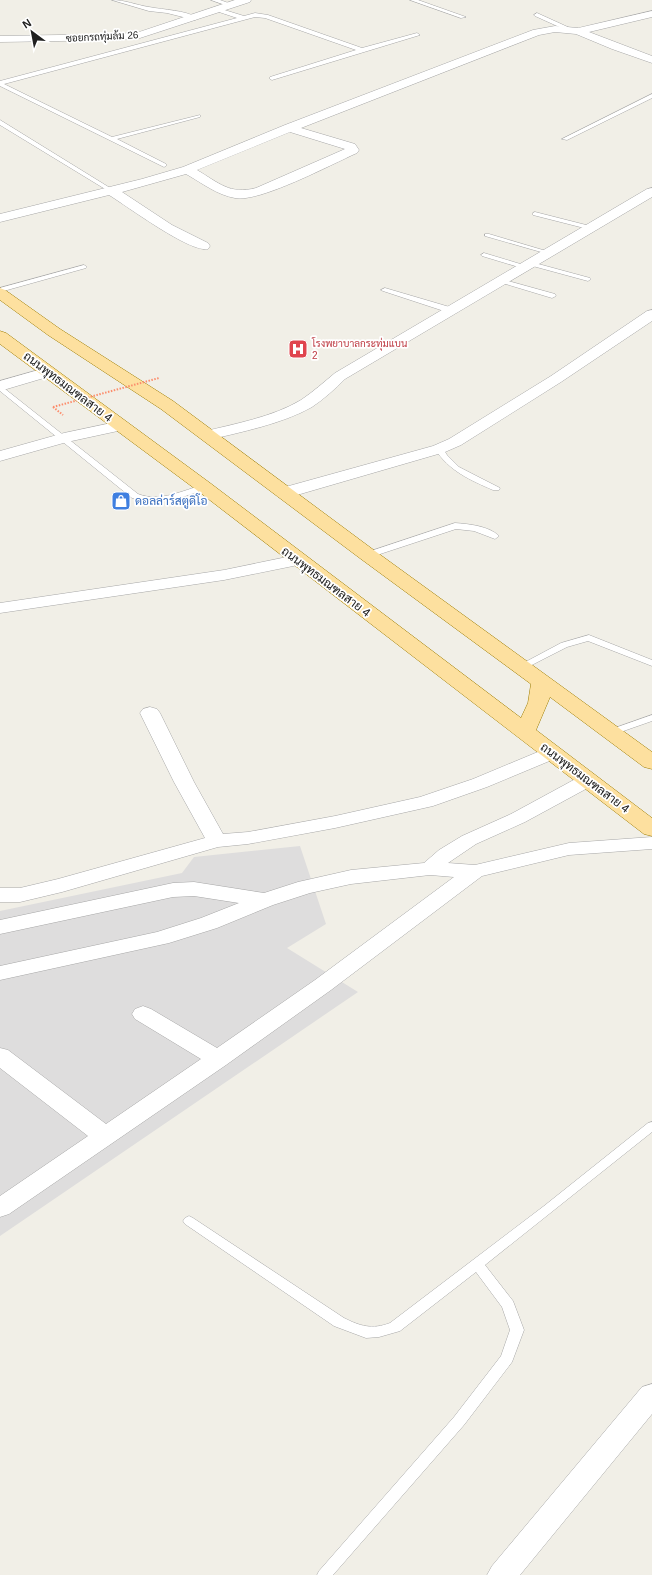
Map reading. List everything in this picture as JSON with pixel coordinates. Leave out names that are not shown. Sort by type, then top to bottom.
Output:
[{"type":"main road","points":[[0,293],[54,332],[167,405],[368,556],[522,666],[652,762]]},
{"type":"main road","name":"ถนนพุทธมณฑลสาย 4","points":[[3,342],[49,372],[204,487],[297,560],[652,829]]},
{"type":"main road","points":[[525,732],[538,703],[542,682]]},
{"type":"street","name":"ซอยกรถทุ่มล้ม 26","points":[[0,39],[119,38],[140,35],[195,18],[216,5],[231,5],[246,0]]},
{"type":"street","points":[[0,218],[112,191],[187,170],[289,128],[528,35],[546,30],[573,30],[652,14]]},
{"type":"street","points":[[573,30],[652,60]]},
{"type":"street","points":[[187,170],[229,193],[248,195],[261,191],[354,150],[351,147],[289,128]]},
{"type":"street","points":[[112,191],[157,219],[171,230],[203,246]]},
{"type":"street","points":[[208,435],[271,418],[307,403],[340,376],[652,192]]},
{"type":"street","points":[[284,493],[439,449],[455,442],[549,383],[652,314]]},
{"type":"street","points":[[0,386],[49,372]]},
{"type":"street","points":[[0,456],[64,438],[120,426]]},
{"type":"street","points":[[0,608],[224,575],[297,560]]},
{"type":"street","points":[[150,713],[184,782],[217,841]]},
{"type":"street","points":[[0,895],[20,895],[62,885],[217,841],[248,838],[335,822],[426,802],[480,783],[552,753]]},
{"type":"street","points":[[430,869],[446,854],[469,840],[518,818],[588,780]]},
{"type":"street","points":[[0,973],[161,938],[209,923],[265,900],[305,887],[351,877],[430,869],[476,871],[568,849],[652,842]]},
{"type":"street","points":[[0,1208],[218,1059],[322,985],[476,871]]},
{"type":"street","points":[[0,927],[173,890],[194,889],[265,900]]},
{"type":"street","points":[[143,1014],[218,1059]]},
{"type":"street","points":[[0,1056],[105,1136]]},
{"type":"street","points":[[502,1575],[652,1395]]},
{"type":"lane","points":[[115,0],[149,9],[167,11],[195,18]]},
{"type":"lane","points":[[414,0],[463,16]]},
{"type":"lane","points":[[216,5],[243,18]]},
{"type":"lane","points":[[537,14],[573,30]]},
{"type":"lane","points":[[0,84],[243,18],[263,15],[362,50]]},
{"type":"lane","points":[[272,78],[362,50],[417,35]]},
{"type":"lane","points":[[0,84],[164,165]]},
{"type":"lane","points":[[565,139],[652,96]]},
{"type":"lane","points":[[110,139],[198,116]]},
{"type":"lane","points":[[0,122],[112,191]]},
{"type":"lane","points":[[535,214],[592,228]]},
{"type":"lane","points":[[487,235],[550,253]]},
{"type":"lane","points":[[484,255],[588,280]]},
{"type":"lane","points":[[0,290],[84,267]]},
{"type":"lane","points":[[501,281],[552,296]]},
{"type":"lane","points":[[385,290],[450,310]]},
{"type":"lane","points":[[0,386],[135,496],[142,500],[169,498],[204,487]]},
{"type":"lane","points":[[439,449],[444,459],[460,472],[496,488]]},
{"type":"lane","points":[[368,556],[455,526],[465,526],[482,530],[495,536]]},
{"type":"lane","points":[[522,666],[582,638],[589,638],[652,663]]},
{"type":"lane","points":[[612,732],[652,718]]},
{"type":"lane","points":[[189,1221],[339,1322],[362,1333],[379,1333],[394,1327],[477,1264],[652,1126]]},
{"type":"lane","points":[[324,1575],[459,1421],[507,1358],[517,1330],[508,1305],[477,1264]]},
{"type":"path","points":[[53,407],[159,378]]},
{"type":"shaded area","points":[[300,846],[326,924],[287,948],[358,992],[0,1236],[0,911],[182,873],[194,857]]},
{"type":"place","name":"โรงพยาบาลกระทุ่มแบน 2","points":[[298,349]]},
{"type":"place","name":"ดอลล่าร์สตูดิโอ","points":[[121,501]]}]
